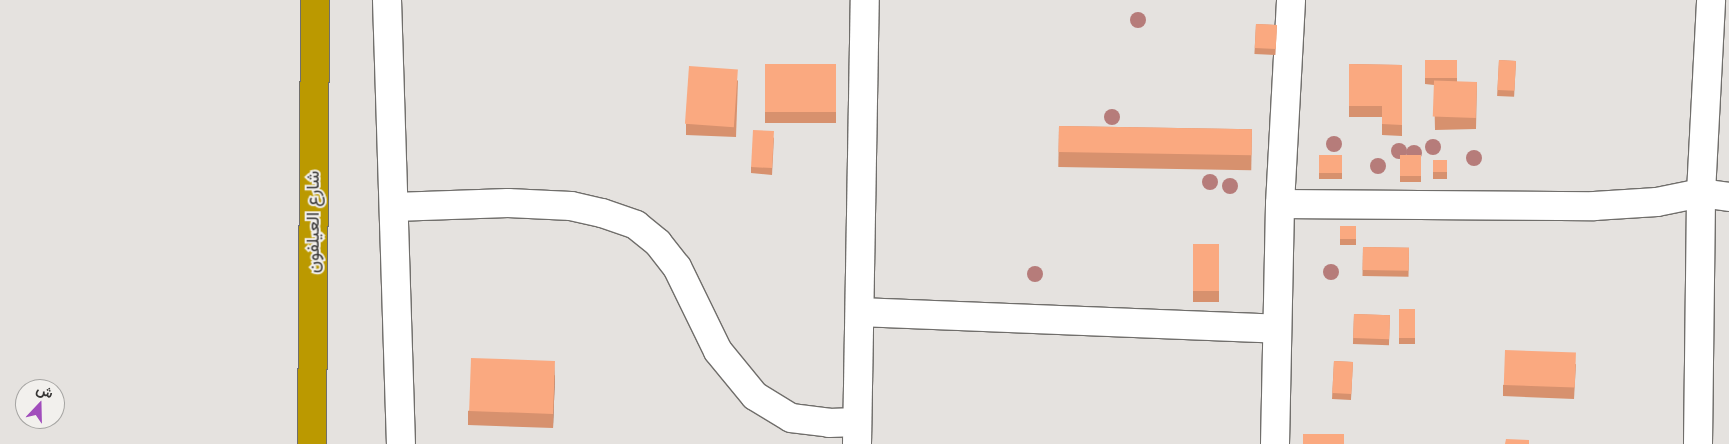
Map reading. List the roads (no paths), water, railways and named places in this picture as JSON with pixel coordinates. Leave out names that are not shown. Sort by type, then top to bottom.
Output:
[{"type":"highway","name":"شارع العيلفون","points":[[312,444],[315,0]]},
{"type":"street","points":[[387,0],[401,444]]},
{"type":"street","points":[[394,206],[508,203],[571,206],[602,213],[636,225],[658,243],[677,267],[718,351],[755,396],[791,418],[829,423],[857,433],[865,0]]},
{"type":"street","points":[[1275,444],[1280,204],[1291,0]]},
{"type":"street","points":[[1698,444],[1701,193],[1711,0]]},
{"type":"street","points":[[1280,204],[1594,206],[1657,202],[1701,193],[1729,197]]},
{"type":"street","points":[[860,312],[1277,329]]}]
